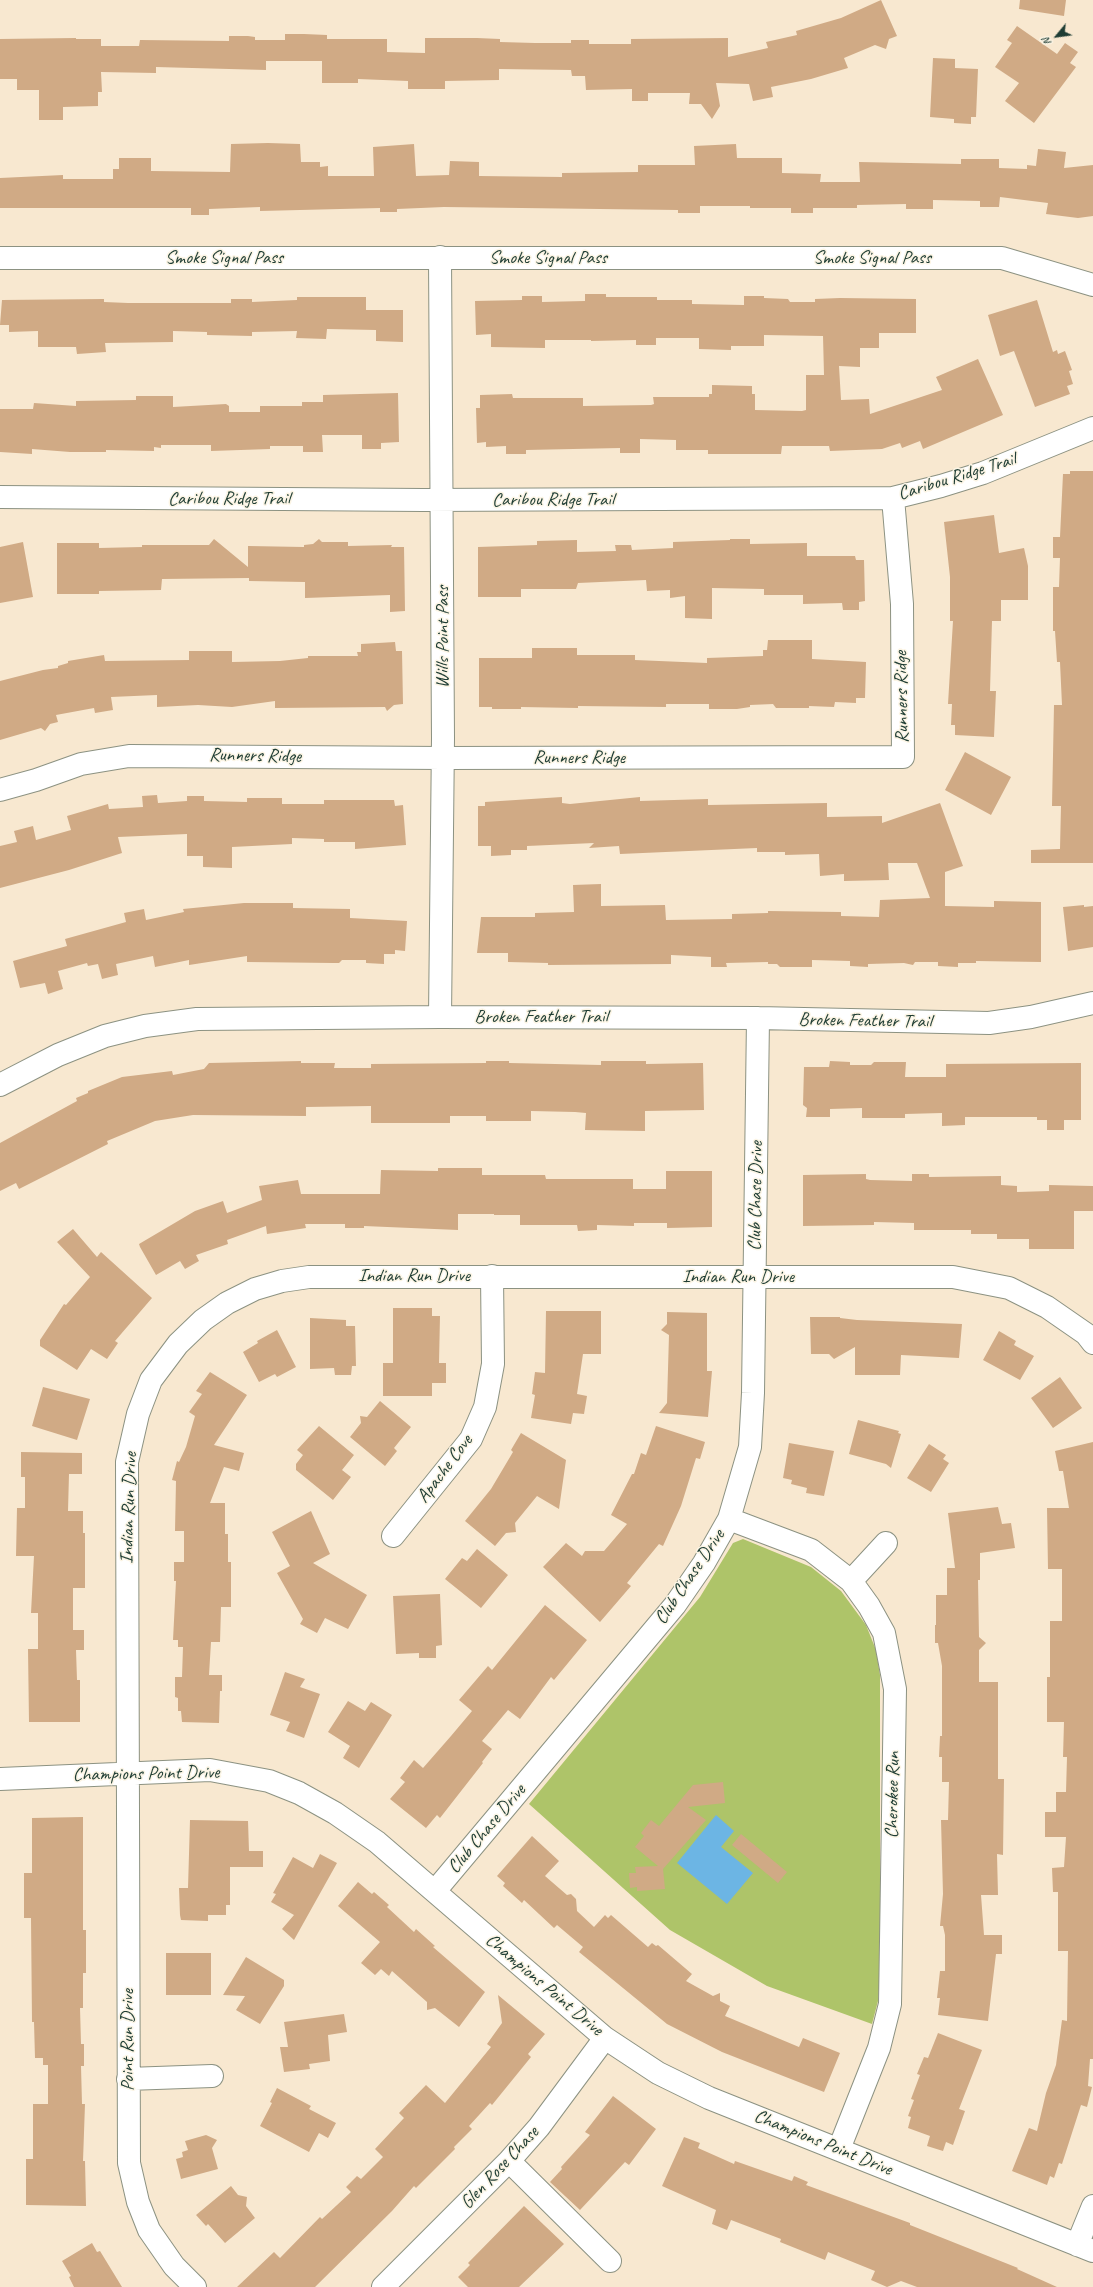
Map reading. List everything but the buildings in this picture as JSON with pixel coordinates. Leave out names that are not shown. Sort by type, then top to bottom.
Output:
[{"type":"street","name":"Wills Point Pass","points":[[440,257],[443,500],[440,1017]]},
{"type":"street","name":"Smoke Signal Pass","points":[[0,258],[1002,258],[1093,285]]},
{"type":"street","name":"Caribou Ridge Trail","points":[[0,497],[443,500],[893,498],[941,486],[983,473],[1093,428]]},
{"type":"street","name":"Runners Ridge","points":[[0,790],[36,780],[81,764],[129,756],[442,758],[903,757],[902,604],[893,498]]},
{"type":"street","name":"Broken Feather Trail","points":[[0,1085],[58,1055],[105,1036],[145,1026],[197,1019],[440,1017],[758,1018],[989,1023],[1031,1017],[1093,1003]]},
{"type":"street","name":"Club Chase Drive","points":[[434,1892],[675,1605],[704,1564],[729,1519],[750,1447],[754,1393],[754,1277],[758,1156],[758,1018]]},
{"type":"street","name":"Indian Run Drive","points":[[128,1773],[127,1462],[138,1414],[151,1380],[178,1344],[203,1320],[227,1303],[255,1289],[282,1281],[309,1276],[953,1278],[1009,1288],[1047,1307],[1091,1335]]},
{"type":"street","name":"Apache Cove","points":[[393,1536],[471,1439],[485,1407],[493,1364],[492,1276]]},
{"type":"street","name":"Cherokee Run","points":[[729,1519],[811,1550],[851,1581],[869,1606],[884,1633],[895,1689],[890,2004],[879,2048],[839,2149]]},
{"type":"street","points":[[851,1581],[886,1543]]},
{"type":"street","name":"Champions Point Drive","points":[[0,1779],[210,1770],[269,1781],[299,1793],[335,1813],[377,1842],[604,2038],[658,2073],[709,2098],[1085,2248]]},
{"type":"street","name":"Point Run Drive","points":[[128,1773],[129,2163],[138,2202],[149,2230],[174,2266],[195,2287]]},
{"type":"street","name":"Glen Rose Chase","points":[[383,2287],[509,2161],[539,2126],[604,2038]]},
{"type":"street","points":[[128,2079],[212,2076]]},
{"type":"street","points":[[509,2161],[610,2261]]},
{"type":"street","points":[[1085,2248],[1093,2206]]},
{"type":"green space","points":[[743,1539],[811,1567],[841,1591],[866,1625],[876,1650],[880,1675],[880,1974],[878,2001],[872,2024],[767,1986],[670,1930],[529,1804],[700,1597],[733,1543]]},
{"type":"water","points":[[716,1815],[734,1831],[721,1847],[753,1873],[727,1904],[677,1863]]}]
